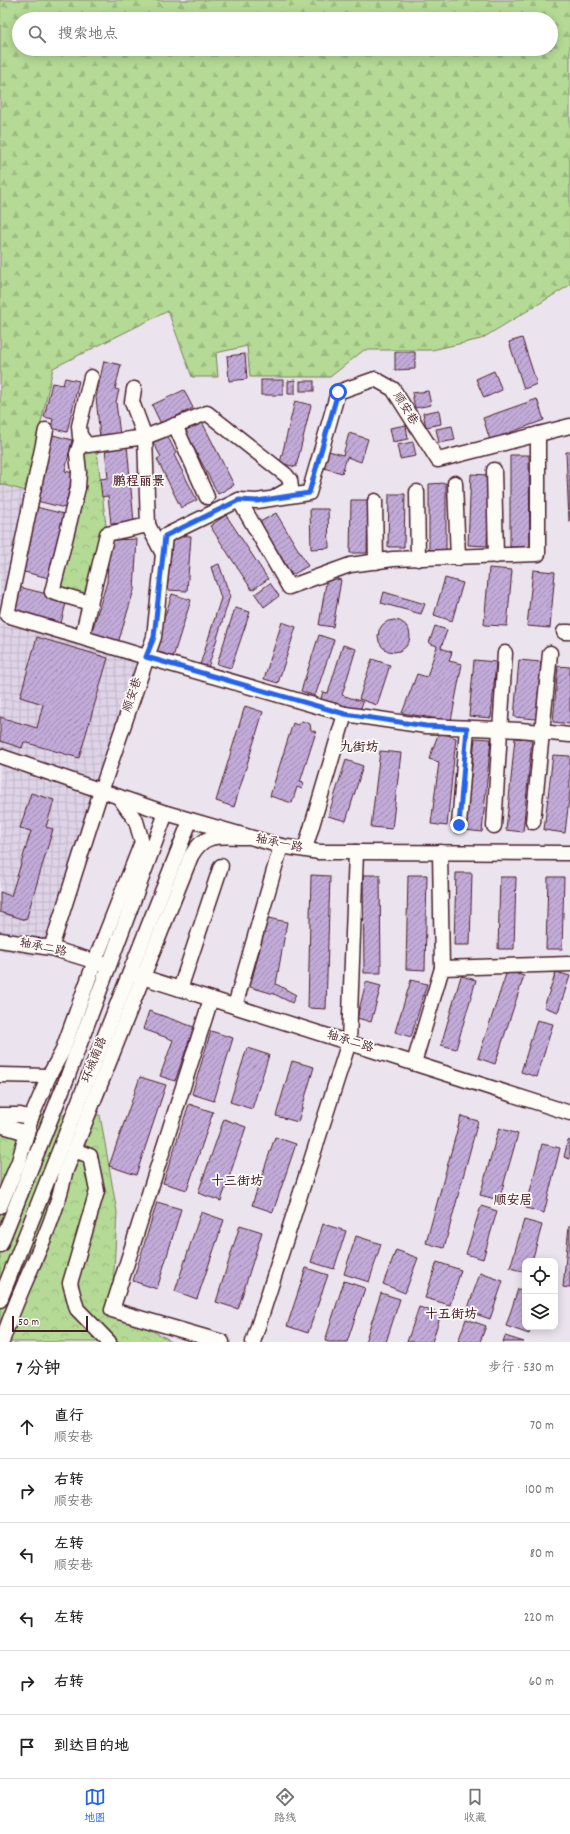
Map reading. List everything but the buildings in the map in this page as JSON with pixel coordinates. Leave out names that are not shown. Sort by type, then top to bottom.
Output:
[{"type":"street","points":[[91,377],[79,426],[80,437],[88,445],[145,437],[207,413],[286,475],[290,480],[291,488],[271,499]]},
{"type":"street","name":"顺安巷","points":[[51,948],[101,791],[154,637],[165,536],[239,500],[257,501],[309,493],[338,392],[375,379],[393,389],[438,460],[570,426]]},
{"type":"street","points":[[134,389],[132,402],[145,437],[148,525],[163,554]]},
{"type":"street","points":[[175,425],[207,497]]},
{"type":"street","points":[[46,430],[8,614],[146,657],[345,714],[426,726],[500,729],[570,735]]},
{"type":"street","points":[[239,500],[289,587],[350,565],[418,559],[538,554],[538,434]]},
{"type":"street","points":[[82,438],[77,454],[79,472],[78,488],[52,592],[90,602]]},
{"type":"street","points":[[494,470],[496,556]]},
{"type":"street","points":[[455,483],[458,558]]},
{"type":"street","points":[[417,492],[418,559]]},
{"type":"street","points":[[375,501],[376,562]]},
{"type":"street","points":[[82,638],[107,534],[148,525]]},
{"type":"street","points":[[494,826],[505,653]]},
{"type":"street","points":[[533,822],[550,653]]},
{"type":"street","points":[[305,850],[345,714]]},
{"type":"street","points":[[459,825],[467,728]]},
{"type":"street","name":"轴承一路","points":[[0,756],[190,821],[280,846],[305,850],[356,852],[570,853]]},
{"type":"street","points":[[0,1206],[19,1161],[31,1118],[49,1076],[62,1052],[95,962],[142,842],[136,821],[119,797]]},
{"type":"street","name":"环城南路","points":[[0,1245],[68,1078],[166,813]]},
{"type":"street","name":"环城南路","points":[[0,1300],[190,821]]},
{"type":"street","points":[[2,1341],[24,1281],[36,1260],[60,1197],[65,1173],[191,856],[198,845],[210,837],[247,837]]},
{"type":"street","points":[[235,1006],[280,846]]},
{"type":"street","points":[[253,1342],[349,1042],[356,852]]},
{"type":"street","points":[[414,1063],[442,968],[440,852]]},
{"type":"street","points":[[180,989],[222,866]]},
{"type":"street","name":"轴承二路","points":[[0,940],[51,948],[109,966]]},
{"type":"street","points":[[442,968],[570,964]]},
{"type":"street","name":"轴承二路","points":[[130,973],[570,1113]]},
{"type":"street","points":[[211,998],[112,1310],[222,1342]]},
{"type":"street","points":[[0,1075],[49,1076]]},
{"type":"street","points":[[0,1115],[20,1115],[31,1118]]},
{"type":"street","points":[[0,1125],[27,1133]]},
{"type":"street","points":[[74,1150],[90,1156],[97,1192],[70,1283],[77,1309],[109,1342]]},
{"type":"street","points":[[0,1319],[2,1341]]},
{"type":"shaded area","points":[[0,484],[26,491],[0,619]]},
{"type":"shaded area","points":[[0,623],[146,657],[51,948],[33,956],[0,951]]},
{"type":"green space","points":[[0,0],[570,0],[570,285],[481,339],[432,350],[364,350],[330,377],[250,377],[247,346],[216,353],[218,377],[192,377],[168,311],[53,368],[26,491],[0,484]]},
{"type":"green space","points":[[96,443],[107,534],[90,603],[52,592],[77,454]]},
{"type":"green space","points":[[0,1115],[100,1115],[117,1212],[112,1310],[168,1339],[170,1342],[0,1342]]},
{"type":"district","name":"鹏程丽景","points":[[139,482]]},
{"type":"district","name":"九街坊","points":[[359,748]]},
{"type":"district","name":"十三街坊","points":[[237,1182]]},
{"type":"district","name":"顺安居","points":[[513,1201]]},
{"type":"district","name":"十五街坊","points":[[451,1315]]},
{"type":"route","points":[[338,392],[309,493],[257,501],[239,500],[165,536],[154,637],[146,657],[345,714],[426,726],[467,728],[459,825]]}]
